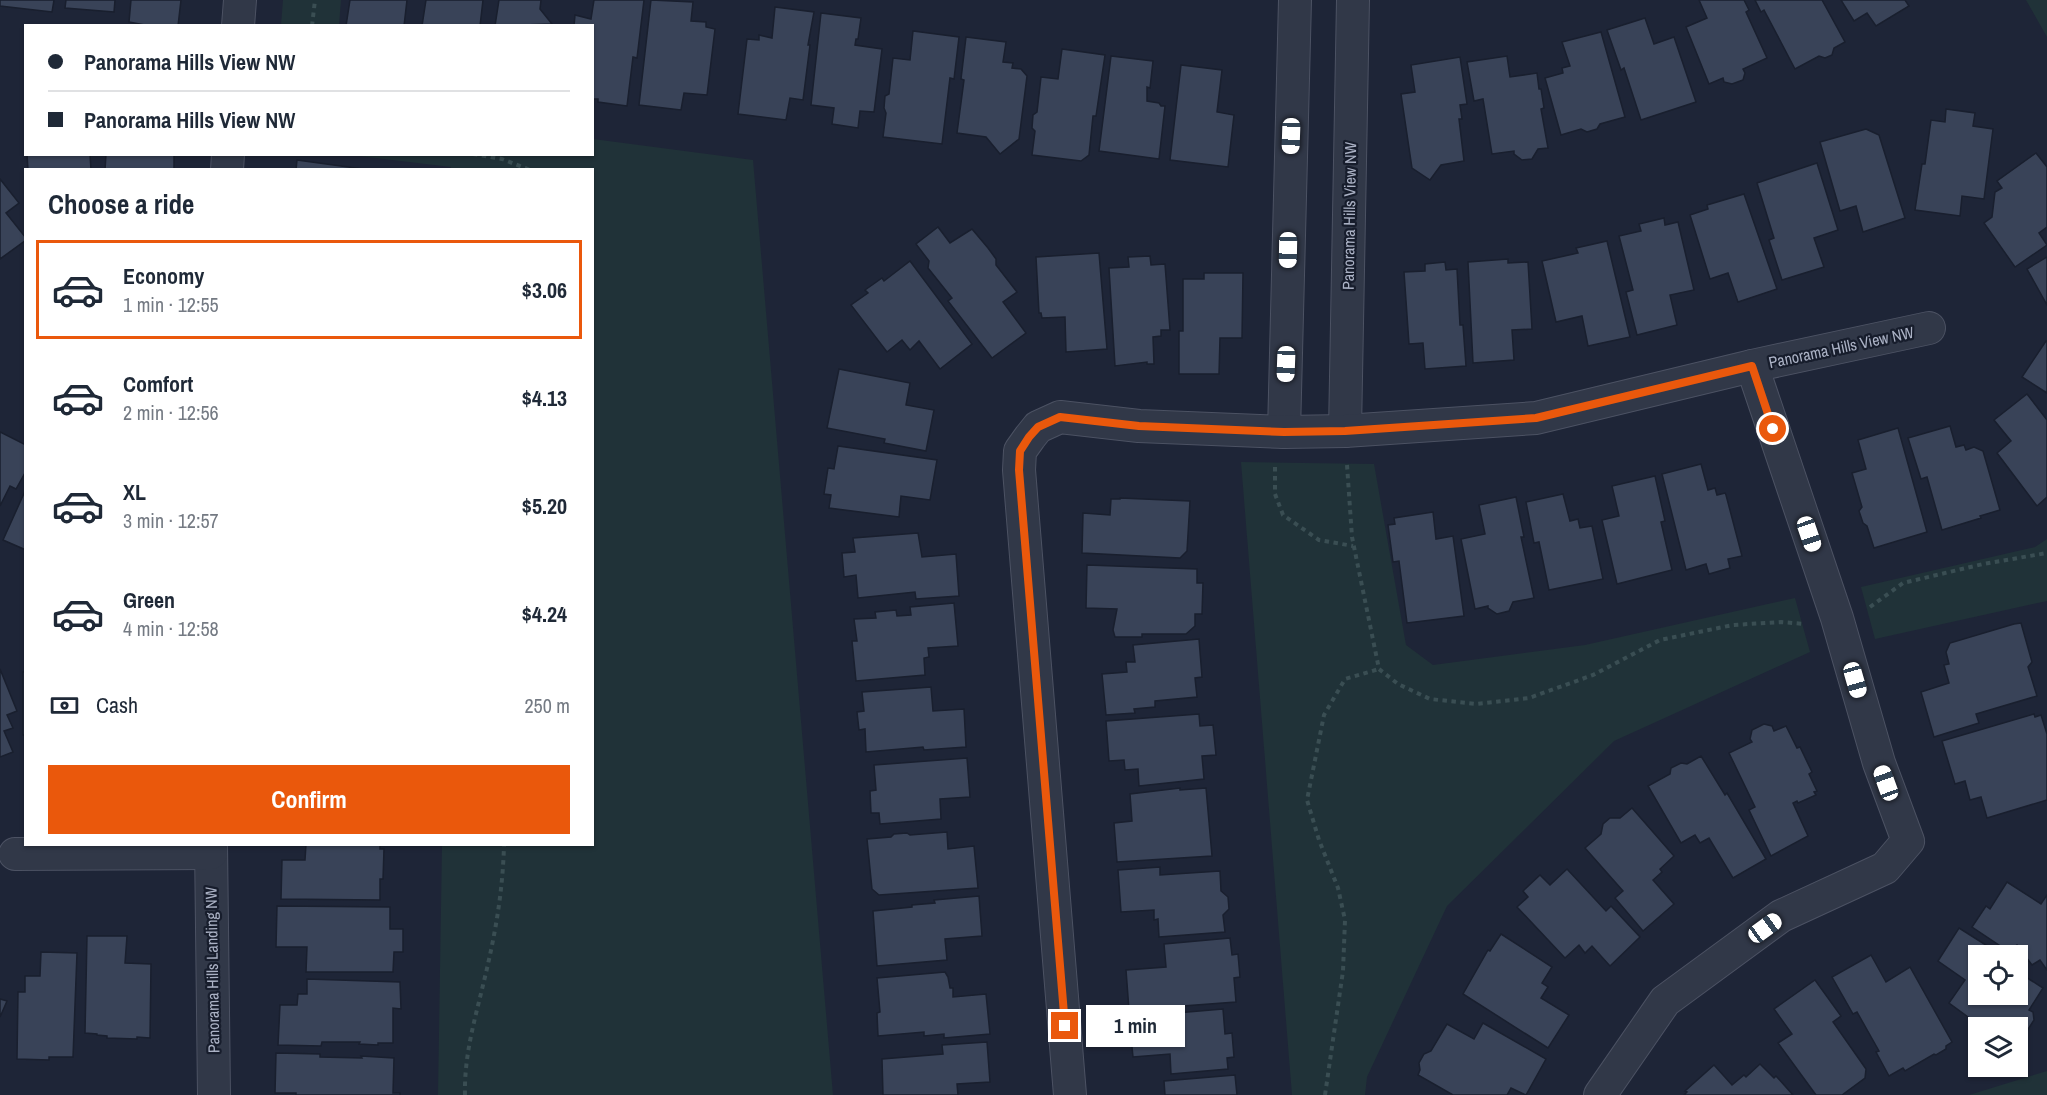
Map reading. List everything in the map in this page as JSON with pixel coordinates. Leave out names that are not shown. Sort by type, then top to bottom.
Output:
[{"type":"street","points":[[238,24],[240,0]]},
{"type":"street","points":[[1284,432],[1294,0]]},
{"type":"street","name":"Panorama Hills View NW","points":[[1345,431],[1353,0]]},
{"type":"street","name":"Panorama Hills View NW","points":[[1070,1095],[1019,470],[1020,451],[1038,427],[1060,417],[1139,426],[1284,432],[1345,431],[1536,418],[1752,366],[1929,328]]},
{"type":"street","name":"Panorama Hills View NW","points":[[1600,1095],[1665,1001],[1781,916],[1885,868],[1908,842],[1879,763],[1837,618],[1752,366]]},
{"type":"street","points":[[15,854],[211,849]]},
{"type":"street","name":"Panorama Hills Landing NW","points":[[211,849],[214,1095]]},
{"type":"path","points":[[312,24],[315,0]]},
{"type":"path","points":[[485,156],[502,159],[525,168]]},
{"type":"path","points":[[1345,431],[1353,546],[1379,669],[1398,684],[1430,699],[1476,704],[1528,699],[1593,675],[1660,640],[1733,625],[1781,622],[1810,625]]},
{"type":"path","points":[[1284,432],[1275,465],[1275,494],[1283,515],[1319,540],[1353,546]]},
{"type":"path","points":[[1866,610],[1903,583],[1983,564],[2047,553]]},
{"type":"path","points":[[1325,1095],[1343,971],[1345,920],[1338,888],[1319,840],[1307,800],[1324,715],[1345,679],[1379,669]]},
{"type":"path","points":[[465,1095],[468,1043],[497,923],[504,873],[504,846]]},
{"type":"shaded area","points":[[283,0],[341,0],[339,24],[281,24]]},
{"type":"shaded area","points":[[2026,0],[2047,0],[2047,37]]},
{"type":"shaded area","points":[[594,139],[753,160],[833,1095],[438,1095],[442,846],[594,846],[594,168],[451,167],[359,156],[594,156]]},
{"type":"shaded area","points":[[1241,462],[1374,464],[1406,645],[1433,665],[1585,645],[1795,598],[1810,652],[1614,741],[1447,906],[1367,1077],[1365,1095],[1292,1095]]},
{"type":"shaded area","points":[[2047,539],[2047,601],[1875,639],[1861,587],[2035,547]]},
{"type":"shaded area","points":[[2047,1071],[2047,1095],[1969,1095],[2028,1077]]},
{"type":"building","points":[[0,0],[54,0],[52,12],[0,6]]},
{"type":"building","points":[[66,0],[115,0],[114,12],[65,8]]},
{"type":"building","points":[[131,0],[181,0],[178,24],[129,22]]},
{"type":"building","points":[[350,0],[407,0],[404,24],[346,24]]},
{"type":"building","points":[[426,0],[483,0],[480,24],[422,24]]},
{"type":"building","points":[[499,0],[541,0],[540,9],[552,24],[495,24]]},
{"type":"building","points":[[594,0],[644,0],[637,58],[633,57],[627,106],[598,102],[598,99],[594,99],[594,24],[574,24],[575,15],[591,19]]},
{"type":"building","points":[[651,0],[693,2],[691,21],[706,22],[706,27],[715,29],[707,95],[684,93],[681,110],[639,105]]},
{"type":"building","points":[[1699,0],[1744,0],[1749,10],[1746,12],[1767,58],[1743,69],[1745,73],[1743,80],[1732,84],[1724,82],[1723,78],[1709,84],[1686,27],[1707,18]]},
{"type":"building","points":[[1755,0],[1822,0],[1845,42],[1834,48],[1832,55],[1825,58],[1819,56],[1795,69],[1764,10],[1761,12]]},
{"type":"building","points":[[1841,0],[1905,0],[1909,6],[1876,26],[1867,13],[1854,21]]},
{"type":"building","points":[[775,7],[814,12],[808,45],[810,45],[803,100],[790,98],[786,120],[738,114],[747,39],[759,40],[759,35],[772,38]]},
{"type":"building","points":[[821,13],[861,18],[855,45],[882,49],[874,112],[860,111],[858,128],[832,124],[834,108],[811,105]]},
{"type":"building","points":[[1645,18],[1654,44],[1674,37],[1696,102],[1641,120],[1624,68],[1621,70],[1607,30]]},
{"type":"building","points":[[913,31],[959,37],[954,79],[950,78],[942,144],[883,137],[886,113],[885,96],[889,94],[893,58],[910,60]]},
{"type":"building","points":[[1601,32],[1625,117],[1600,124],[1597,129],[1587,132],[1581,129],[1561,135],[1545,78],[1563,73],[1562,68],[1570,66],[1562,42]]},
{"type":"building","points":[[966,37],[1006,42],[1003,62],[1013,63],[1012,68],[1021,69],[1027,76],[1019,139],[1000,154],[986,137],[957,133],[964,80],[961,79]]},
{"type":"building","points":[[1062,49],[1105,55],[1096,116],[1093,116],[1089,155],[1081,161],[1032,155],[1035,131],[1032,128],[1033,115],[1037,112],[1041,77],[1058,79]]},
{"type":"building","points":[[1111,56],[1153,61],[1150,88],[1147,87],[1147,101],[1165,106],[1159,159],[1099,151]]},
{"type":"building","points":[[1507,56],[1510,77],[1537,73],[1539,89],[1541,89],[1544,108],[1541,109],[1548,148],[1538,149],[1532,159],[1522,160],[1514,154],[1514,151],[1492,154],[1483,99],[1474,101],[1467,62]]},
{"type":"building","points":[[1460,57],[1467,104],[1460,105],[1462,119],[1459,119],[1464,161],[1441,165],[1430,180],[1412,168],[1401,94],[1415,92],[1411,65]]},
{"type":"building","points":[[1181,65],[1222,70],[1217,112],[1234,115],[1228,167],[1170,160]]},
{"type":"building","points":[[1946,109],[1975,113],[1973,126],[1993,129],[1984,199],[1962,196],[1960,216],[1915,210],[1931,120],[1945,122]]},
{"type":"building","points":[[1866,129],[1879,135],[1905,218],[1863,232],[1856,206],[1840,211],[1820,142]]},
{"type":"building","points":[[2036,153],[2047,167],[2047,227],[2039,233],[2047,245],[2015,267],[1984,223],[1992,217],[1995,192],[2002,188],[1997,181]]},
{"type":"building","points":[[27,156],[90,156],[91,168],[28,168]]},
{"type":"building","points":[[106,156],[174,156],[174,168],[105,168]]},
{"type":"building","points":[[297,160],[355,168],[296,168]]},
{"type":"building","points":[[1817,163],[1838,230],[1814,238],[1824,267],[1782,280],[1769,240],[1774,238],[1757,183]]},
{"type":"building","points":[[0,179],[19,203],[6,213],[24,236],[24,241],[0,259]]},
{"type":"building","points":[[1744,194],[1777,289],[1738,302],[1728,273],[1710,279],[1690,215],[1708,209],[1707,205]]},
{"type":"building","points":[[1664,218],[1665,225],[1678,222],[1694,290],[1670,295],[1677,325],[1637,335],[1626,292],[1633,290],[1619,236],[1641,231],[1639,224]]},
{"type":"building","points":[[938,227],[950,243],[972,229],[996,259],[996,265],[1017,292],[1003,302],[1026,333],[992,358],[948,301],[952,298],[928,268],[929,261],[916,244]]},
{"type":"building","points":[[1607,241],[1630,337],[1588,346],[1582,316],[1556,322],[1542,261],[1578,253],[1576,248]]},
{"type":"building","points":[[1099,253],[1107,349],[1066,352],[1065,317],[1042,318],[1039,313],[1036,257]]},
{"type":"building","points":[[1150,256],[1151,265],[1165,264],[1170,330],[1161,330],[1161,336],[1153,337],[1154,364],[1147,364],[1147,362],[1115,366],[1109,268],[1129,267],[1128,257]]},
{"type":"building","points":[[2047,257],[2047,305],[2027,269]]},
{"type":"building","points":[[1508,259],[1508,263],[1528,262],[1532,329],[1512,330],[1514,360],[1473,363],[1468,262]]},
{"type":"building","points":[[910,261],[972,344],[940,369],[919,341],[910,350],[902,340],[887,352],[851,305],[868,293],[865,290],[882,278],[884,281]]},
{"type":"building","points":[[1445,262],[1446,270],[1457,269],[1460,325],[1463,325],[1466,366],[1425,369],[1423,343],[1409,344],[1404,272],[1425,271],[1425,264]]},
{"type":"building","points":[[1204,273],[1243,273],[1242,338],[1220,338],[1219,374],[1179,374],[1179,331],[1183,331],[1183,279],[1204,279]]},
{"type":"building","points":[[2047,341],[2047,393],[2022,377]]},
{"type":"building","points":[[839,369],[910,383],[906,405],[934,410],[926,451],[884,443],[885,439],[827,428]]},
{"type":"building","points":[[2027,394],[2047,420],[2047,497],[2037,506],[1997,453],[2011,441],[1994,420]]},
{"type":"building","points":[[1950,426],[1956,447],[1964,445],[1966,450],[1974,447],[1983,451],[2000,510],[1942,530],[1927,477],[1921,479],[1908,438]]},
{"type":"building","points":[[1898,428],[1927,532],[1874,548],[1859,511],[1862,507],[1852,473],[1866,469],[1858,440]]},
{"type":"building","points":[[0,432],[24,444],[24,475],[16,489],[10,486],[0,506]]},
{"type":"building","points":[[838,446],[937,460],[930,500],[901,496],[899,517],[829,508],[831,495],[824,494],[828,468],[834,469]]},
{"type":"building","points":[[1701,464],[1708,490],[1715,488],[1717,495],[1725,493],[1726,495],[1742,556],[1728,559],[1730,568],[1709,574],[1706,564],[1686,570],[1662,474]]},
{"type":"building","points":[[1655,476],[1665,521],[1661,522],[1672,570],[1617,584],[1602,520],[1619,516],[1612,486]]},
{"type":"building","points":[[24,493],[24,549],[3,540]]},
{"type":"building","points":[[1563,494],[1570,521],[1578,519],[1580,528],[1592,526],[1603,579],[1549,590],[1539,542],[1534,543],[1526,502]]},
{"type":"building","points":[[1516,497],[1524,537],[1521,537],[1534,598],[1513,602],[1509,611],[1497,614],[1488,606],[1475,609],[1461,539],[1485,534],[1479,505]]},
{"type":"building","points":[[1111,499],[1190,501],[1187,551],[1180,558],[1082,553],[1083,513],[1110,515]]},
{"type":"building","points":[[1433,512],[1436,539],[1453,536],[1464,616],[1407,623],[1399,561],[1393,562],[1388,525],[1395,524],[1394,518]]},
{"type":"building","points":[[918,533],[922,557],[956,554],[959,596],[916,599],[915,592],[858,598],[856,575],[844,577],[842,553],[855,552],[853,538]]},
{"type":"building","points":[[1087,565],[1197,569],[1197,583],[1203,583],[1202,614],[1195,614],[1195,626],[1186,634],[1142,634],[1142,637],[1115,637],[1113,630],[1117,609],[1086,608]]},
{"type":"building","points":[[954,603],[958,646],[928,648],[929,657],[924,658],[925,675],[856,681],[852,641],[857,641],[854,619],[876,618],[875,612],[896,610],[897,616],[911,615],[910,607]]},
{"type":"building","points":[[2021,623],[2032,662],[2028,667],[2037,696],[1976,714],[1979,723],[1934,737],[1921,692],[1949,683],[1944,665],[1949,664],[1946,652],[1950,643]]},
{"type":"building","points":[[1199,639],[1202,677],[1195,678],[1197,697],[1155,701],[1155,707],[1134,709],[1135,713],[1106,715],[1102,674],[1127,672],[1126,662],[1135,662],[1133,645]]},
{"type":"building","points":[[0,669],[17,711],[7,715],[13,728],[4,731],[13,752],[0,757]]},
{"type":"building","points":[[23,672],[24,672],[24,735]]},
{"type":"building","points":[[931,687],[933,711],[964,709],[966,747],[924,750],[923,747],[866,752],[865,729],[859,730],[857,712],[864,711],[862,692]]},
{"type":"building","points":[[1199,714],[1200,726],[1213,725],[1216,755],[1202,756],[1204,779],[1139,786],[1138,769],[1125,770],[1124,760],[1109,761],[1106,721]]},
{"type":"building","points":[[2034,714],[2035,717],[2041,715],[2047,734],[2047,800],[1987,818],[1981,797],[1970,800],[1965,781],[1955,784],[1942,741]]},
{"type":"building","points":[[1764,724],[1772,726],[1774,731],[1786,726],[1797,748],[1800,747],[1812,772],[1809,774],[1817,791],[1814,792],[1816,795],[1793,803],[1808,836],[1771,856],[1749,810],[1755,807],[1729,753],[1752,742],[1750,739],[1752,730]]},
{"type":"building","points":[[1701,756],[1725,795],[1727,793],[1766,859],[1733,878],[1709,838],[1700,843],[1695,835],[1681,843],[1648,786],[1670,774],[1671,768],[1681,763],[1687,764]]},
{"type":"building","points":[[967,758],[970,797],[940,799],[941,819],[880,824],[879,813],[871,813],[870,791],[876,790],[874,765]]},
{"type":"building","points":[[1180,788],[1180,790],[1206,788],[1212,856],[1117,862],[1114,823],[1132,821],[1130,794]]},
{"type":"building","points":[[1632,808],[1674,856],[1660,869],[1662,872],[1653,880],[1674,904],[1643,931],[1615,898],[1623,891],[1585,848],[1601,834],[1603,824],[1610,818],[1620,818]]},
{"type":"building","points":[[947,832],[948,849],[974,846],[978,888],[879,895],[872,889],[867,839],[891,837],[894,834]]},
{"type":"building","points":[[306,846],[380,846],[380,849],[384,849],[380,900],[281,899],[282,860],[305,860]]},
{"type":"building","points":[[1160,867],[1160,875],[1220,871],[1221,891],[1228,897],[1229,909],[1223,915],[1225,932],[1159,937],[1158,919],[1154,920],[1154,910],[1121,912],[1118,870]]},
{"type":"building","points":[[1567,869],[1606,911],[1611,906],[1640,937],[1610,966],[1592,946],[1585,953],[1579,945],[1565,958],[1517,907],[1528,897],[1523,891],[1540,875],[1550,885]]},
{"type":"building","points":[[2007,882],[2041,904],[2047,895],[2047,970],[2040,960],[2032,965],[2028,960],[2028,945],[1999,945],[1972,927],[1986,906],[1990,909]]},
{"type":"building","points":[[979,896],[982,936],[945,939],[947,960],[877,966],[873,911],[935,903],[934,900]]},
{"type":"building","points":[[277,906],[390,907],[390,929],[403,929],[403,952],[394,952],[393,972],[306,972],[307,947],[276,947]]},
{"type":"building","points":[[1959,928],[1986,945],[1968,945],[1968,1005],[2028,1005],[2028,978],[2043,988],[2029,1010],[2033,1012],[2034,1020],[2028,1029],[2028,1017],[1968,1017],[1949,1003],[1965,980],[1938,961]]},
{"type":"building","points":[[1501,934],[1552,967],[1542,983],[1548,987],[1541,998],[1569,1015],[1548,1048],[1463,994],[1488,950],[1490,951]]},
{"type":"building","points":[[87,936],[127,936],[125,963],[151,964],[150,1038],[107,1038],[107,1036],[85,1033]]},
{"type":"building","points":[[1230,938],[1232,955],[1238,954],[1240,977],[1234,978],[1236,1002],[1129,1010],[1126,970],[1166,967],[1164,944]]},
{"type":"building","points":[[41,952],[77,953],[73,1057],[49,1057],[49,1060],[17,1059],[18,992],[25,992],[25,976],[40,976]]},
{"type":"building","points":[[1871,955],[1886,982],[1910,967],[1952,1042],[1936,1055],[1934,1054],[1905,1071],[1903,1068],[1889,1076],[1876,1052],[1879,1051],[1857,1012],[1853,1014],[1832,977]]},
{"type":"building","points":[[945,972],[950,988],[953,988],[953,997],[986,994],[990,1034],[944,1038],[944,1034],[924,1036],[924,1032],[878,1036],[877,1013],[880,1012],[877,978]]},
{"type":"building","points":[[307,979],[400,982],[401,1009],[393,1008],[393,1043],[378,1043],[378,1045],[359,1044],[360,1042],[322,1042],[321,1046],[278,1045],[280,1005],[297,1005],[298,994],[307,994]]},
{"type":"building","points":[[1815,980],[1841,1016],[1833,1022],[1866,1069],[1865,1078],[1842,1095],[1816,1095],[1778,1043],[1792,1034],[1774,1009]]},
{"type":"building","points":[[0,999],[7,1001],[0,1017]]},
{"type":"building","points":[[1223,1009],[1225,1034],[1232,1033],[1234,1057],[1227,1058],[1228,1069],[1171,1074],[1170,1054],[1133,1057],[1129,1017]]},
{"type":"building","points":[[1483,1023],[1546,1059],[1526,1095],[1511,1088],[1507,1095],[1453,1095],[1418,1075],[1419,1063],[1424,1054],[1431,1051],[1447,1024],[1474,1039]]},
{"type":"building","points":[[987,1042],[990,1082],[957,1084],[958,1095],[883,1095],[882,1059],[943,1054],[942,1045]]},
{"type":"building","points":[[276,1053],[320,1054],[320,1057],[394,1058],[393,1093],[400,1093],[400,1095],[275,1093]]},
{"type":"building","points":[[1760,1064],[1774,1078],[1776,1076],[1793,1095],[1684,1095],[1687,1092],[1685,1091],[1714,1065],[1732,1085],[1744,1075],[1746,1077]]},
{"type":"building","points":[[1235,1075],[1237,1095],[1165,1095],[1164,1081]]},
{"type":"route","points":[[1065,1026],[1019,470],[1020,451],[1038,427],[1060,417],[1139,426],[1284,432],[1345,431],[1536,418],[1752,366],[1773,429]]}]
